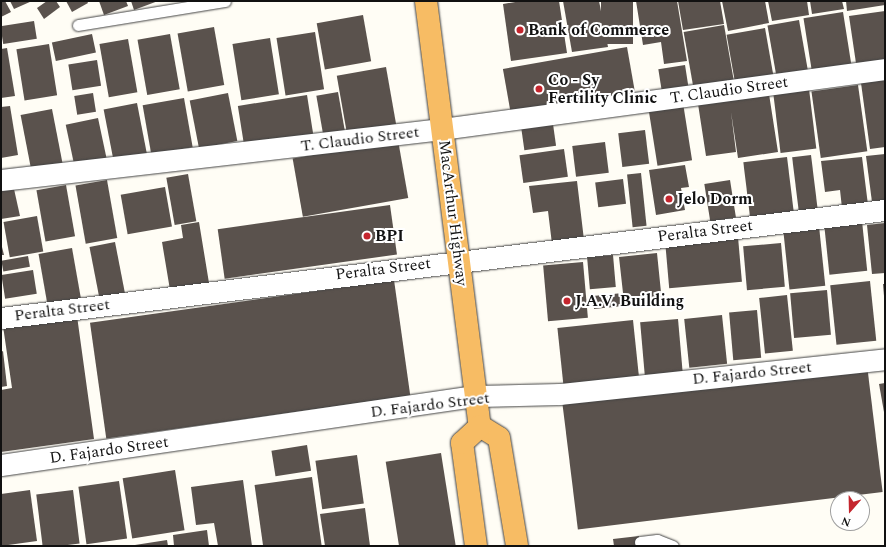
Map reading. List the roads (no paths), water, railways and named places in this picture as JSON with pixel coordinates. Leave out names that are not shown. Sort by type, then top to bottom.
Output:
[{"type":"highway","name":"MacArthur Highway","points":[[426,1],[480,426]]},
{"type":"highway","points":[[476,546],[462,443],[480,426],[499,438],[517,546]]},
{"type":"street","name":"T. Claudio Street","points":[[1,180],[442,129],[885,69]]},
{"type":"street","name":"Peralta Street","points":[[1,318],[460,260],[885,210]]},
{"type":"street","name":"D. Fajardo Street","points":[[1,465],[475,396],[560,394],[885,359]]},
{"type":"lane","points":[[78,25],[225,1]]},
{"type":"lane","points":[[640,542],[657,540],[673,546]]},
{"type":"place","name":"Bank of Commerce","points":[[520,30]]},
{"type":"place","name":"Co - Sy Fertility Clinic","points":[[539,89]]},
{"type":"place","name":"Jelo Dorm","points":[[669,199]]},
{"type":"place","name":"BPI","points":[[367,236]]},
{"type":"place","name":"J.A.V. Building","points":[[567,301]]}]
